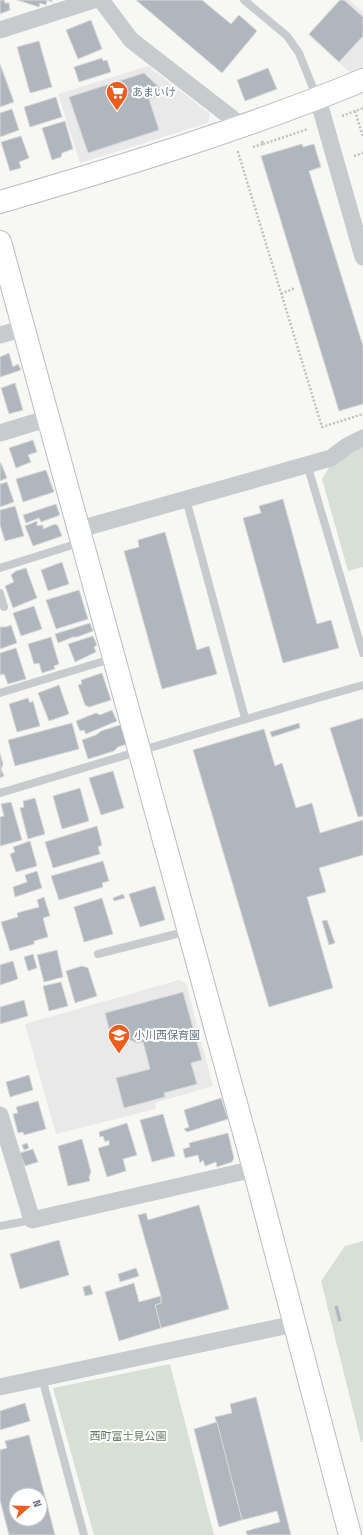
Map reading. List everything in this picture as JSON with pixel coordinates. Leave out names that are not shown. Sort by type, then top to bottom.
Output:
[{"type":"street","points":[[0,30],[94,0]]},
{"type":"street","points":[[101,0],[132,40],[249,124]]},
{"type":"street","points":[[0,202],[162,153],[249,124],[318,99],[363,80]]},
{"type":"street","points":[[318,99],[363,257]]},
{"type":"street","points":[[0,242],[141,752],[254,1169],[350,1535]]},
{"type":"street","points":[[0,335],[24,328]]},
{"type":"street","points":[[0,433],[49,418]]},
{"type":"street","points":[[81,536],[186,499],[331,458],[347,446],[363,438]]},
{"type":"street","points":[[0,1115],[32,1220],[254,1169]]},
{"type":"street","points":[[0,1387],[294,1324]]},
{"type":"lane","points":[[244,0],[287,36],[300,53],[318,99]]},
{"type":"lane","points":[[307,464],[363,653]]},
{"type":"lane","points":[[186,499],[245,718]]},
{"type":"lane","points":[[0,568],[81,536]]},
{"type":"lane","points":[[0,593],[4,607]]},
{"type":"lane","points":[[0,693],[115,658]]},
{"type":"lane","points":[[0,792],[141,752],[245,718],[363,685]]},
{"type":"lane","points":[[98,954],[189,931]]},
{"type":"lane","points":[[0,1226],[32,1220]]},
{"type":"lane","points":[[42,1378],[84,1535]]},
{"type":"path","points":[[355,111],[363,137]]},
{"type":"path","points":[[249,124],[263,144],[250,148]]},
{"type":"path","points":[[244,150],[238,152],[322,427],[363,414]]},
{"type":"path","points":[[281,294],[296,288]]},
{"type":"shaded area","points":[[339,0],[350,0],[363,12],[363,71],[353,75],[308,35]]},
{"type":"shaded area","points":[[148,66],[210,114],[208,123],[80,163],[58,94]]},
{"type":"shaded area","name":"小川西保育園","points":[[179,980],[186,983],[213,1086],[155,1103],[156,1109],[56,1134],[25,1024]]},
{"type":"green space","points":[[363,447],[363,567],[348,571],[322,479],[331,464]]},
{"type":"green space","points":[[363,1241],[363,1442],[361,1442],[321,1281],[345,1246]]},
{"type":"green space","name":"西町富士見公園","points":[[170,1364],[214,1535],[94,1535],[53,1388]]},
{"type":"building","points":[[0,0],[4,0],[5,3],[9,3],[10,10],[0,14]]},
{"type":"building","points":[[17,0],[47,0],[46,5],[40,3],[39,7]]},
{"type":"building","points":[[136,0],[202,0],[231,24],[239,15],[257,31],[222,73]]},
{"type":"building","points":[[340,0],[344,0],[363,17],[363,36],[339,62],[309,34]]},
{"type":"building","points":[[91,20],[102,49],[78,59],[66,30]]},
{"type":"building","points":[[39,41],[52,87],[30,93],[17,47]]},
{"type":"building","points":[[102,58],[103,61],[107,60],[111,72],[79,82],[74,67]]},
{"type":"building","points":[[0,64],[14,102],[0,107]]},
{"type":"building","points":[[268,68],[277,89],[245,101],[237,80]]},
{"type":"building","points":[[144,73],[166,94],[149,99],[159,130],[88,153],[69,97]]},
{"type":"building","points":[[56,97],[62,117],[30,127],[24,107]]},
{"type":"building","points":[[12,109],[19,130],[0,137],[0,113]]},
{"type":"building","points":[[65,121],[73,149],[62,153],[61,157],[52,160],[42,128]]},
{"type":"building","points":[[21,136],[29,158],[19,162],[21,168],[10,171],[1,142]]},
{"type":"building","points":[[302,144],[303,147],[314,144],[321,167],[309,171],[363,346],[363,404],[339,411],[261,156]]},
{"type":"building","points":[[9,353],[13,367],[18,364],[21,370],[0,377],[0,357]]},
{"type":"building","points":[[15,383],[23,410],[9,414],[1,388]]},
{"type":"building","points":[[33,440],[37,452],[28,455],[31,462],[16,468],[9,448]]},
{"type":"building","points":[[0,463],[7,478],[0,481]]},
{"type":"building","points":[[46,470],[54,492],[23,502],[16,479]]},
{"type":"building","points":[[7,482],[14,502],[0,507],[0,484]]},
{"type":"building","points":[[283,499],[317,624],[331,620],[339,648],[283,663],[243,518],[261,513],[259,506]]},
{"type":"building","points":[[56,504],[60,515],[41,522],[39,518],[26,523],[23,515]]},
{"type":"building","points":[[15,506],[24,536],[5,541],[0,525],[0,510]]},
{"type":"building","points":[[37,521],[37,526],[43,525],[43,529],[55,524],[58,526],[62,536],[33,546],[25,526]]},
{"type":"building","points":[[165,532],[197,650],[209,646],[217,674],[162,689],[124,551],[139,547],[138,540]]},
{"type":"building","points":[[62,562],[69,584],[48,591],[41,570]]},
{"type":"building","points":[[26,568],[37,598],[13,608],[5,586],[14,582],[11,575],[16,571]]},
{"type":"building","points":[[79,590],[88,619],[56,629],[46,600]]},
{"type":"building","points":[[34,606],[42,629],[21,636],[13,613]]},
{"type":"building","points":[[90,623],[93,631],[58,643],[55,634]]},
{"type":"building","points":[[11,625],[17,643],[0,649],[0,627]]},
{"type":"building","points":[[93,636],[97,645],[94,647],[96,652],[75,662],[68,644]]},
{"type":"building","points":[[51,637],[59,664],[54,666],[55,669],[42,673],[39,663],[34,664],[28,644]]},
{"type":"building","points":[[16,648],[26,679],[8,684],[4,674],[0,675],[0,653]]},
{"type":"building","points":[[102,673],[111,700],[89,707],[85,705],[78,685],[82,684],[81,680]]},
{"type":"building","points":[[59,685],[69,714],[49,721],[38,693]]},
{"type":"building","points":[[28,698],[30,703],[33,701],[40,726],[17,732],[9,704]]},
{"type":"building","points":[[112,710],[117,721],[86,734],[84,730],[80,731],[76,721],[96,713],[100,715]]},
{"type":"building","points":[[363,718],[363,816],[358,817],[330,728]]},
{"type":"building","points":[[72,723],[79,749],[15,766],[8,740]]},
{"type":"building","points":[[299,723],[300,728],[272,737],[270,732]]},
{"type":"building","points":[[120,725],[127,744],[118,747],[114,751],[88,759],[82,740],[96,735],[101,731]]},
{"type":"building","points":[[264,729],[275,766],[282,763],[296,808],[312,803],[320,833],[363,820],[363,855],[319,868],[326,892],[307,897],[333,988],[269,1007],[193,750]]},
{"type":"building","points":[[0,753],[3,764],[1,769],[4,776],[0,778]]},
{"type":"building","points":[[113,771],[124,808],[101,815],[89,778]]},
{"type":"building","points":[[80,788],[89,821],[62,829],[53,796]]},
{"type":"building","points":[[35,798],[45,834],[28,839],[20,808],[24,807],[23,801]]},
{"type":"building","points":[[11,802],[22,840],[0,846],[0,817],[4,816],[1,804]]},
{"type":"building","points":[[97,826],[102,845],[98,847],[100,854],[53,868],[45,842]]},
{"type":"building","points":[[30,841],[37,866],[16,872],[10,854],[15,852],[13,847]]},
{"type":"building","points":[[103,861],[109,881],[102,883],[103,887],[59,900],[51,876]]},
{"type":"building","points":[[37,871],[42,888],[15,897],[13,887],[27,882],[25,875]]},
{"type":"building","points":[[155,886],[165,920],[140,927],[129,894]]},
{"type":"building","points":[[123,894],[125,898],[114,901],[113,898]]},
{"type":"building","points":[[44,897],[50,916],[43,918],[48,937],[34,941],[34,944],[10,951],[1,922],[18,917],[17,913],[39,907],[37,900]]},
{"type":"building","points":[[102,898],[113,934],[84,942],[74,907]]},
{"type":"building","points":[[327,920],[335,943],[329,945],[322,921]]},
{"type":"building","points":[[57,950],[63,977],[44,982],[37,955]]},
{"type":"building","points":[[33,954],[37,968],[28,971],[24,957]]},
{"type":"building","points":[[13,961],[18,979],[0,985],[0,965]]},
{"type":"building","points":[[82,966],[88,968],[97,996],[75,1003],[66,971]]},
{"type":"building","points":[[61,982],[68,1006],[49,1011],[43,986]]},
{"type":"building","points":[[183,992],[202,1060],[191,1063],[197,1084],[164,1093],[165,1097],[124,1108],[116,1078],[150,1069],[143,1042],[137,1043],[119,1035],[111,1037],[105,1013]]},
{"type":"building","points":[[24,1000],[28,1016],[0,1024],[0,1007]]},
{"type":"building","points":[[29,1075],[33,1090],[10,1097],[6,1082]]},
{"type":"building","points":[[221,1098],[228,1119],[187,1132],[184,1129],[189,1127],[184,1110]]},
{"type":"building","points":[[38,1101],[46,1129],[24,1135],[23,1132],[18,1133],[13,1114],[18,1113],[16,1107]]},
{"type":"building","points":[[163,1114],[175,1156],[152,1162],[140,1120]]},
{"type":"building","points":[[127,1123],[137,1155],[123,1159],[126,1171],[107,1177],[98,1148],[109,1145],[109,1140],[105,1142],[103,1136],[100,1137],[99,1132]]},
{"type":"building","points":[[228,1133],[234,1158],[232,1162],[217,1167],[216,1162],[205,1166],[203,1160],[200,1163],[198,1155],[185,1158],[183,1149],[190,1147],[189,1143]]},
{"type":"building","points":[[82,1139],[91,1172],[89,1177],[90,1181],[68,1186],[58,1146]]},
{"type":"building","points":[[27,1143],[29,1148],[24,1150],[22,1145]]},
{"type":"building","points":[[33,1149],[38,1162],[25,1166],[20,1153]]},
{"type":"building","points":[[199,1205],[229,1309],[161,1328],[155,1305],[161,1303],[161,1296],[138,1215],[146,1213],[148,1220]]},
{"type":"building","points":[[59,1240],[69,1275],[20,1289],[10,1254]]},
{"type":"building","points":[[136,1268],[139,1276],[120,1282],[118,1274]]},
{"type":"building","points":[[134,1283],[139,1302],[161,1296],[161,1303],[155,1305],[161,1328],[119,1341],[105,1292]]},
{"type":"building","points":[[90,1285],[93,1294],[85,1296],[83,1287]]},
{"type":"building","points":[[338,1305],[342,1321],[338,1322],[334,1306]]},
{"type":"building","points":[[256,1397],[291,1535],[247,1535],[246,1531],[280,1522],[277,1511],[242,1520],[215,1417],[232,1413],[230,1404]]},
{"type":"building","points":[[25,1403],[30,1421],[0,1430],[0,1411]]},
{"type":"building","points":[[217,1422],[242,1520],[219,1527],[194,1429]]},
{"type":"building","points":[[29,1435],[43,1487],[8,1487],[8,1527],[48,1527],[48,1508],[55,1535],[9,1535],[0,1500],[0,1450],[7,1448],[5,1441]]},
{"type":"place","name":"あまいけ","points":[[117,112]]},
{"type":"place","name":"小川西保育園","points":[[119,1054]]}]
